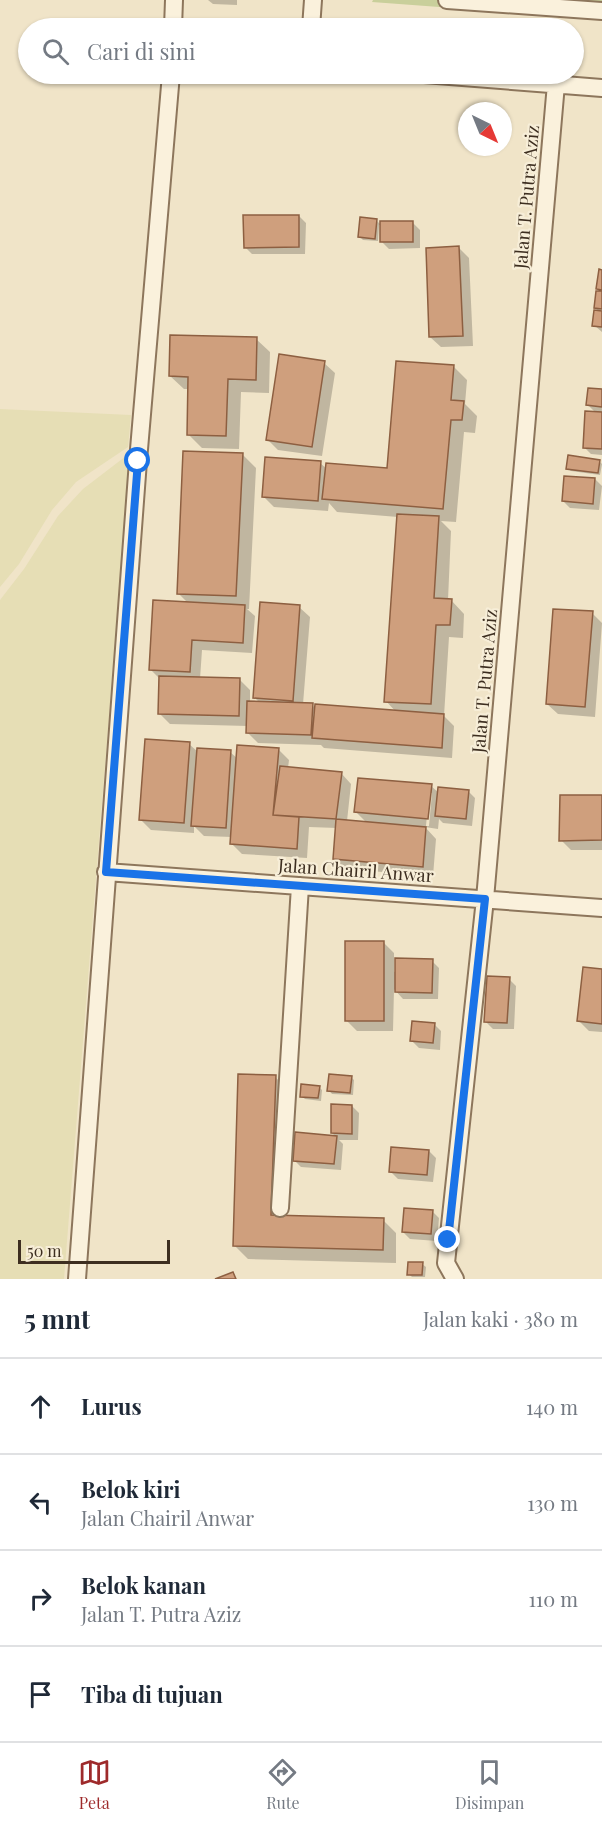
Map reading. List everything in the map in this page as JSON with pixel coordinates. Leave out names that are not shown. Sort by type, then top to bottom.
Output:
[{"type":"street","points":[[173,18],[174,0]]},
{"type":"street","points":[[312,18],[313,0]]},
{"type":"street","points":[[447,0],[602,11]]},
{"type":"street","points":[[77,1279],[106,872],[170,84]]},
{"type":"street","points":[[556,84],[602,88]]},
{"type":"street","name":"Jalan T. Putra Aziz","points":[[455,1279],[446,1263],[485,899],[556,84]]},
{"type":"street","name":"Jalan Chairil Anwar","points":[[106,872],[602,908]]},
{"type":"street","points":[[280,1208],[300,886]]},
{"type":"shaded area","points":[[0,409],[131,415],[128,447],[76,482],[52,510],[19,564],[0,587]]},
{"type":"shaded area","points":[[130,453],[64,1279],[0,1279],[0,600],[24,569],[58,516],[83,489]]},
{"type":"green space","points":[[373,0],[602,0],[602,19],[372,2]]},
{"type":"building","points":[[243,215],[299,215],[299,247],[244,248]]},
{"type":"building","points":[[360,217],[377,219],[375,239],[358,237]]},
{"type":"building","points":[[380,221],[413,221],[413,242],[380,242]]},
{"type":"building","points":[[459,246],[463,336],[429,337],[426,248]]},
{"type":"building","points":[[599,269],[602,270],[602,290],[596,289]]},
{"type":"building","points":[[596,291],[602,291],[602,309],[594,308]]},
{"type":"building","points":[[594,310],[602,311],[602,327],[592,326]]},
{"type":"building","points":[[170,335],[257,337],[256,380],[228,379],[226,436],[187,435],[188,377],[169,376]]},
{"type":"building","points":[[279,354],[325,361],[312,447],[266,440]]},
{"type":"building","points":[[396,361],[454,365],[451,400],[464,401],[462,420],[451,420],[443,509],[322,499],[326,463],[387,468]]},
{"type":"building","points":[[588,388],[602,389],[602,407],[586,405]]},
{"type":"building","points":[[585,411],[602,412],[602,449],[583,448]]},
{"type":"building","points":[[183,451],[243,453],[236,596],[177,594]]},
{"type":"building","points":[[568,455],[600,460],[598,473],[566,469]]},
{"type":"building","points":[[265,457],[321,461],[318,501],[262,497]]},
{"type":"building","points":[[564,476],[595,478],[593,504],[562,501]]},
{"type":"building","points":[[397,514],[439,516],[434,598],[452,599],[450,625],[436,625],[431,704],[384,702]]},
{"type":"building","points":[[153,600],[245,605],[243,643],[192,640],[190,672],[149,670]]},
{"type":"building","points":[[260,602],[300,605],[293,701],[253,698]]},
{"type":"building","points":[[553,609],[593,611],[585,707],[546,704]]},
{"type":"building","points":[[159,676],[240,678],[239,716],[158,714]]},
{"type":"building","points":[[247,701],[313,703],[311,735],[246,733]]},
{"type":"building","points":[[315,704],[444,714],[442,748],[312,738]]},
{"type":"building","points":[[145,739],[190,742],[184,823],[139,820]]},
{"type":"building","points":[[237,745],[279,748],[273,815],[299,817],[297,849],[230,844]]},
{"type":"building","points":[[197,748],[231,750],[226,828],[191,826]]},
{"type":"building","points":[[280,766],[342,772],[336,819],[273,815]]},
{"type":"building","points":[[358,778],[432,784],[428,819],[354,812]]},
{"type":"building","points":[[438,787],[469,790],[466,819],[435,816]]},
{"type":"building","points":[[560,795],[602,795],[602,840],[559,841]]},
{"type":"building","points":[[336,819],[426,827],[423,867],[333,859]]},
{"type":"building","points":[[345,941],[384,941],[384,1021],[345,1021]]},
{"type":"building","points":[[395,958],[433,959],[432,993],[395,992]]},
{"type":"building","points":[[583,967],[602,969],[602,1024],[577,1021]]},
{"type":"building","points":[[487,976],[510,977],[507,1023],[484,1022]]},
{"type":"building","points":[[412,1021],[435,1023],[433,1043],[410,1041]]},
{"type":"building","points":[[238,1074],[276,1075],[271,1215],[384,1218],[383,1250],[233,1246]]},
{"type":"building","points":[[329,1074],[352,1076],[350,1093],[327,1091]]},
{"type":"building","points":[[301,1084],[320,1086],[318,1098],[300,1097]]},
{"type":"building","points":[[331,1104],[352,1105],[352,1134],[331,1133]]},
{"type":"building","points":[[295,1132],[337,1136],[334,1164],[293,1161]]},
{"type":"building","points":[[391,1147],[429,1150],[427,1175],[389,1172]]},
{"type":"building","points":[[404,1208],[433,1210],[431,1234],[402,1232]]},
{"type":"building","points":[[408,1262],[423,1262],[422,1275],[407,1275]]},
{"type":"building","points":[[233,1272],[236,1279],[215,1279]]},
{"type":"route","points":[[138,461],[106,872],[485,899],[448,1240]]}]
